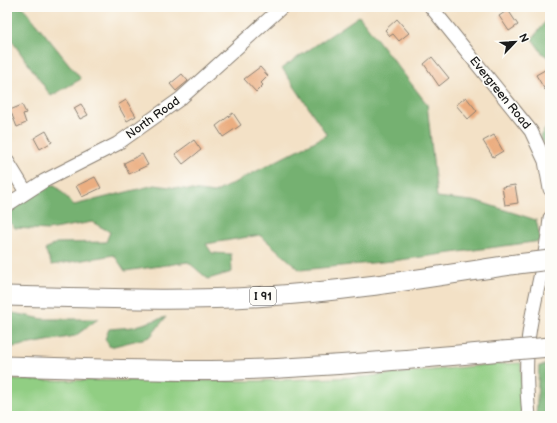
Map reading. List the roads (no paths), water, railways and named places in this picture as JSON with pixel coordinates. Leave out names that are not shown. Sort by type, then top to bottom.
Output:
[{"type":"highway","name":"I 91","points":[[7,296],[174,300],[269,296],[347,288],[550,260]]},
{"type":"highway","points":[[7,366],[178,370],[252,369],[350,364],[550,348]]},
{"type":"street","name":"North Road","points":[[7,205],[61,172],[116,144],[180,99],[282,7]]},
{"type":"street","name":"Evergreen Road","points":[[431,7],[531,131],[545,161],[550,189]]},
{"type":"street","points":[[7,161],[26,192]]},
{"type":"street","points":[[528,416],[526,374],[529,335],[545,259],[550,218]]}]
